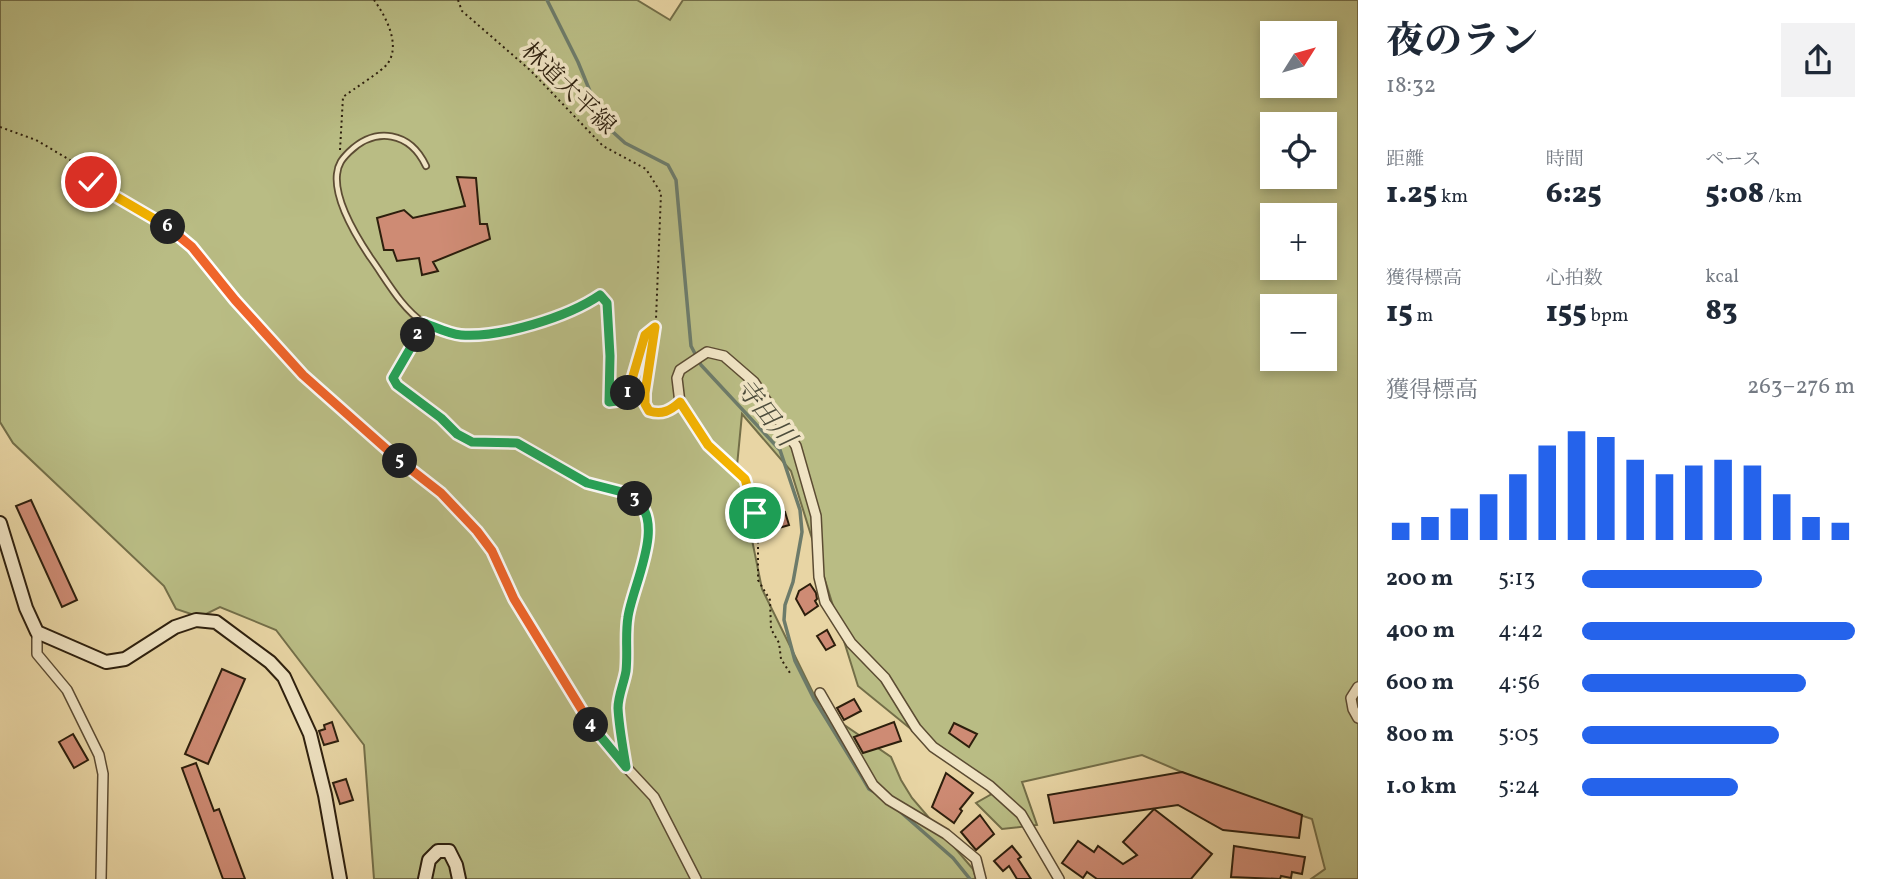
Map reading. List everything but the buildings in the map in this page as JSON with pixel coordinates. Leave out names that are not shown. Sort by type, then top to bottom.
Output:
[{"type":"street","points":[[655,327],[645,404],[649,411],[657,414],[667,412],[680,402],[677,378],[680,370],[707,352],[724,356],[754,382],[796,446],[816,516],[819,577],[825,602],[851,643],[885,678],[916,728],[933,747],[990,786],[1021,814],[1059,879]]},
{"type":"street","points":[[0,523],[26,608],[37,632],[37,654],[67,690],[99,755],[103,774],[101,879]]},
{"type":"street","points":[[37,632],[106,662],[125,659],[175,626],[196,620],[216,622],[270,662],[284,677],[310,734],[325,795],[340,879]]},
{"type":"street","points":[[1358,687],[1351,698],[1358,718]]},
{"type":"street","points":[[820,693],[873,785],[889,800],[946,834],[976,859],[981,879]]},
{"type":"street","points":[[626,767],[653,797],[696,879]]},
{"type":"street","points":[[425,879],[429,860],[438,851],[449,851],[459,879]]},
{"type":"lane","points":[[426,166],[420,152],[404,140],[381,135],[359,143],[339,162],[336,178],[346,216],[361,243],[403,303],[424,323],[460,335],[509,331],[570,313],[600,295],[607,303],[609,402],[617,401],[628,393],[645,335],[655,327]]},
{"type":"path","points":[[339,162],[343,97],[388,63],[392,50],[391,32],[374,0]]},
{"type":"path","name":"林道大平線","points":[[458,0],[462,11],[530,70],[603,146],[646,170],[662,193],[655,327]]},
{"type":"path","points":[[0,127],[36,139],[69,160],[91,182],[163,223],[183,239],[303,375],[388,452],[441,493],[492,551],[514,599],[590,725],[626,767]]},
{"type":"path","points":[[424,323],[393,378],[397,385],[441,418],[457,434],[472,442],[517,443],[587,483],[626,493],[641,504],[647,516],[648,536],[642,569],[628,615],[626,671],[618,706],[626,767]]},
{"type":"path","points":[[680,402],[708,445],[745,479],[755,513],[758,580],[770,600],[771,629],[779,643],[781,659],[790,673]]},
{"type":"green space","points":[[0,0],[637,0],[670,20],[683,0],[1358,0],[1358,879],[1311,879],[1325,869],[1312,819],[1212,785],[1142,755],[1022,782],[1037,825],[1002,829],[976,803],[997,791],[933,747],[858,686],[791,471],[742,414],[737,466],[762,589],[821,709],[891,757],[912,798],[973,869],[976,879],[374,879],[364,745],[276,630],[220,607],[200,617],[176,609],[164,586],[13,443],[0,422]]},
{"type":"waterway","name":"寺田川","points":[[547,0],[578,62],[603,123],[625,143],[668,165],[676,180],[691,346],[701,365],[780,450],[800,510],[802,532],[784,620],[795,661],[814,699],[869,789],[876,793]]},
{"type":"waterway","name":"寺田川","points":[[896,808],[953,858],[970,879]]},
{"type":"route","points":[[91,182],[163,223],[192,247],[235,300],[303,375],[388,452],[441,493],[477,531],[492,551],[514,599],[590,725],[626,767],[618,706],[626,671],[628,615],[642,569],[648,536],[647,516],[641,504],[626,493],[587,483],[517,443],[472,442],[457,434],[441,418],[397,385],[393,378],[424,323],[460,335],[509,331],[570,313],[600,295],[607,303],[609,402],[617,401],[628,393],[645,335],[655,327],[645,404],[649,411],[657,414],[673,409],[680,402],[708,445],[745,479],[755,513]]}]
